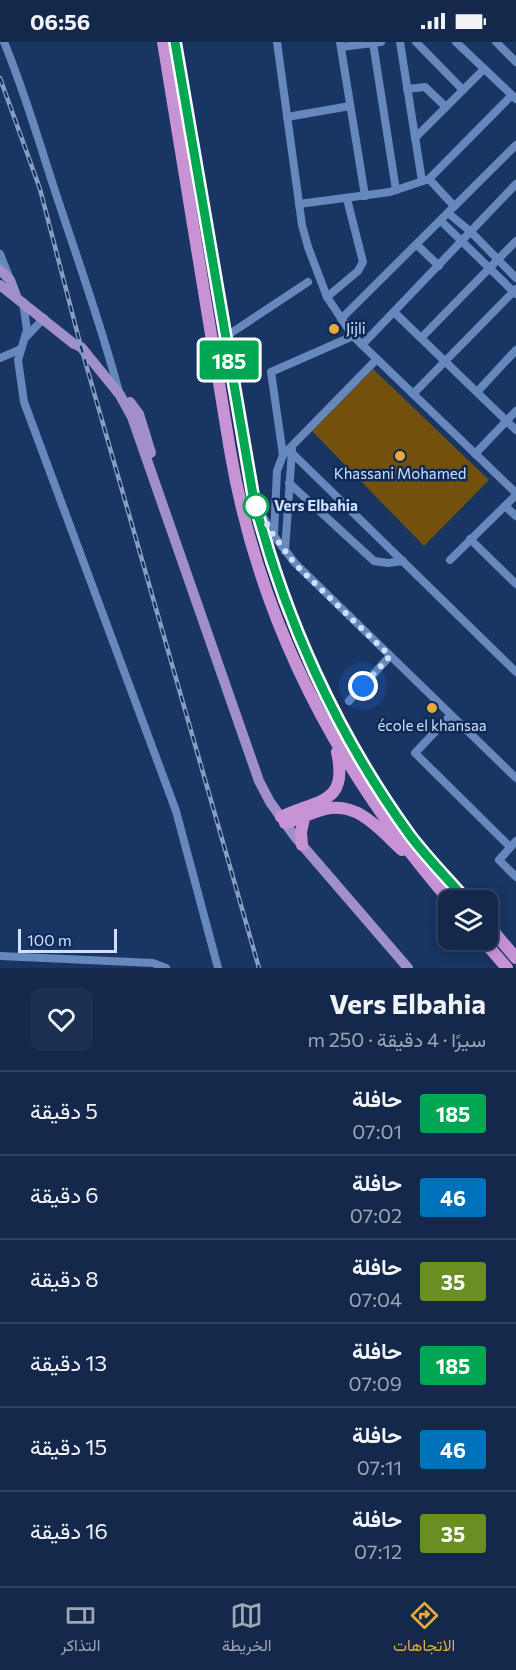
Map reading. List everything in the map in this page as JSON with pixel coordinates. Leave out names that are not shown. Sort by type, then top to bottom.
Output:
[{"type":"highway","points":[[164,42],[237,492],[269,600],[337,751],[340,764],[337,787],[330,797],[283,820]]},
{"type":"highway","points":[[175,42],[253,495],[265,542],[287,605],[327,698],[358,755],[410,835],[457,890]]},
{"type":"highway","points":[[323,721],[415,860],[440,890]]},
{"type":"highway","points":[[283,820],[304,818],[329,808],[338,807],[355,811],[369,820],[415,860]]},
{"type":"highway","points":[[302,845],[301,831],[304,818]]},
{"type":"highway","points":[[498,937],[516,958]]},
{"type":"highway","points":[[491,950],[507,968]]},
{"type":"main road","points":[[0,270],[5,282],[20,299],[81,347],[120,395],[134,405],[139,414],[172,532],[259,781],[270,802],[302,845],[408,968]]},
{"type":"street","points":[[4,42],[19,78],[103,331],[120,395]]},
{"type":"street","points":[[276,42],[299,204],[308,247],[327,297],[353,336],[516,494],[450,560]]},
{"type":"street","points":[[400,42],[415,138],[425,180],[516,278]]},
{"type":"street","points":[[416,42],[463,90]]},
{"type":"street","points":[[299,204],[365,196],[396,190],[425,180],[514,97],[456,42]]},
{"type":"street","points":[[496,42],[516,62]]},
{"type":"street","points":[[365,196],[341,45],[377,43],[396,190]]},
{"type":"street","points":[[415,138],[484,69]]},
{"type":"street","points":[[407,89],[425,87],[446,107]]},
{"type":"street","points":[[287,117],[350,106]]},
{"type":"street","points":[[341,319],[516,146]]},
{"type":"street","points":[[363,345],[516,184]]},
{"type":"street","points":[[327,297],[358,271],[363,262],[347,199]]},
{"type":"street","points":[[413,394],[515,292],[441,221]]},
{"type":"street","points":[[421,338],[516,241]]},
{"type":"street","points":[[417,245],[439,266]]},
{"type":"street","points":[[0,254],[5,282]]},
{"type":"street","points":[[225,337],[308,282]]},
{"type":"street","points":[[20,299],[26,337]]},
{"type":"street","points":[[394,312],[516,430]]},
{"type":"street","points":[[44,318],[26,337],[18,360],[24,402],[172,800],[218,968]]},
{"type":"street","points":[[285,551],[289,483],[287,454],[271,372],[353,336]]},
{"type":"street","points":[[0,358],[21,349]]},
{"type":"street","points":[[477,392],[516,350]]},
{"type":"street","points":[[274,536],[277,471],[296,442],[376,359]]},
{"type":"street","points":[[475,454],[516,411]]},
{"type":"street","points":[[287,454],[403,561],[516,672]]},
{"type":"street","points":[[289,483],[374,561],[388,563],[403,561]]},
{"type":"street","points":[[253,495],[274,536],[295,564],[516,778]]},
{"type":"street","points":[[505,506],[516,516]]},
{"type":"street","points":[[261,512],[271,516],[275,511]]},
{"type":"street","points":[[470,539],[516,584]]},
{"type":"street","points":[[349,701],[390,656]]},
{"type":"street","points":[[451,715],[415,753],[513,844],[498,860],[516,877]]},
{"type":"street","points":[[0,956],[153,963],[166,968]]},
{"type":"shaded area","name":"Khassani Mohamed","points":[[373,369],[489,480],[424,546],[312,431]]},
{"type":"railway","points":[[0,78],[40,189],[81,347],[259,968]]},
{"type":"bus line","name":"185","points":[[175,42],[253,495],[265,542],[294,624],[327,698],[358,755],[410,835],[457,890]]},
{"type":"place","name":"Jijli","points":[[334,329]]},
{"type":"place","name":"Khassani Mohamed","points":[[400,456]]},
{"type":"place","name":"Vers Elbahia","points":[[256,506]]},
{"type":"place","name":"école el khansaa","points":[[432,708]]},
{"type":"route","points":[[256,506],[274,536],[295,564],[390,656],[363,686]]}]
